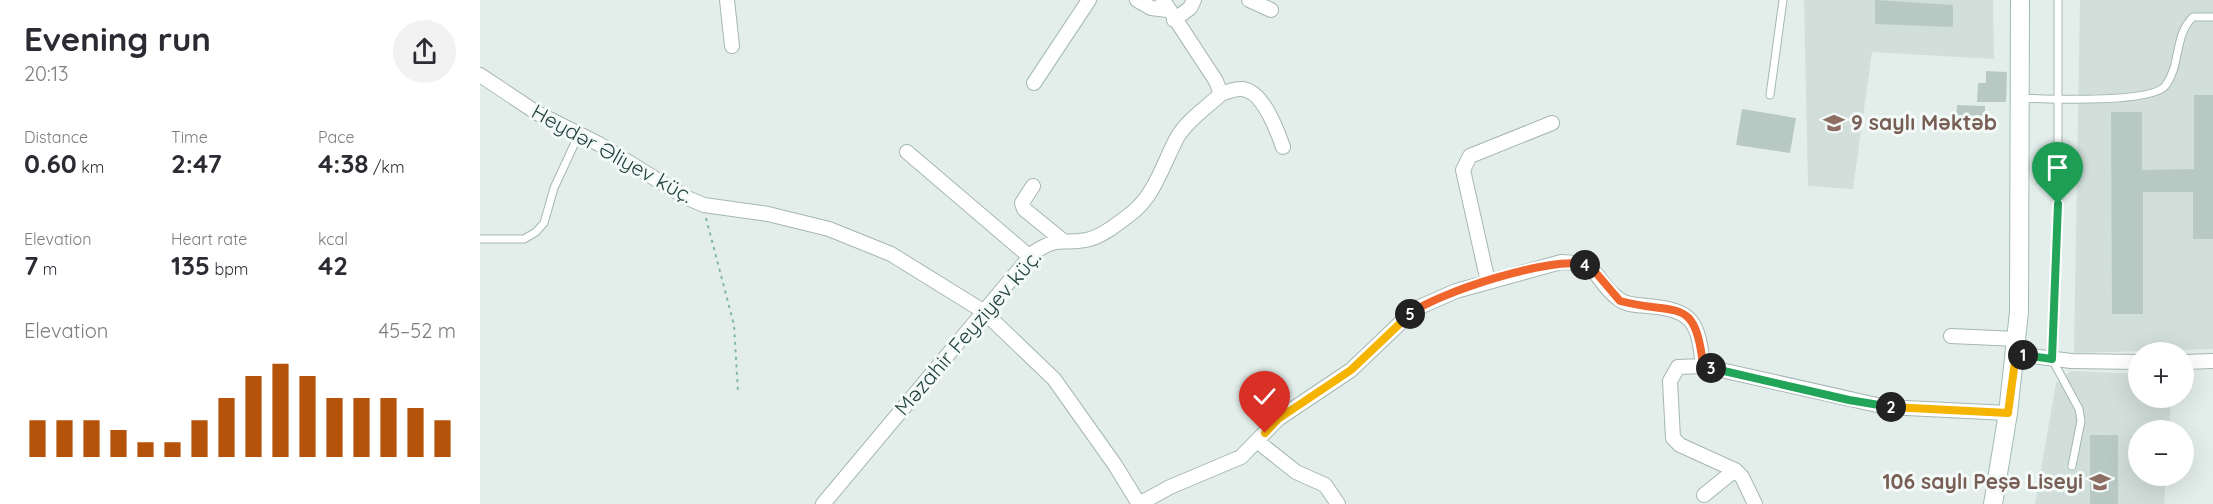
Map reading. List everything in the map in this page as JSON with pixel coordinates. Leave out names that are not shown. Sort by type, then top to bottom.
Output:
[{"type":"main road","points":[[1993,504],[2016,346],[2021,249],[2020,0]]},
{"type":"street","points":[[727,0],[732,46]]},
{"type":"street","points":[[1034,83],[1089,0]]},
{"type":"street","points":[[1137,0],[1151,8],[1168,10],[1190,8],[1194,0]]},
{"type":"street","points":[[1249,0],[1270,10]]},
{"type":"street","points":[[1168,10],[1216,81],[1221,94],[1240,88],[1249,91],[1263,104],[1274,123],[1282,147]]},
{"type":"street","name":"Heydər Əliyev küç.","points":[[480,75],[537,113],[579,134],[684,197],[704,205],[768,214],[830,229],[891,254],[983,311],[1054,379],[1115,465],[1139,504]]},
{"type":"street","name":"Məzahir Feyziyev küç.","points":[[823,504],[1030,256],[1048,243],[1062,240],[1083,241],[1096,237],[1132,212],[1143,202],[1153,186],[1179,134],[1221,94]]},
{"type":"street","points":[[1488,282],[1463,170],[1464,163],[1470,156],[1552,123]]},
{"type":"street","points":[[907,152],[1030,256]]},
{"type":"street","points":[[1033,186],[1022,203],[1024,209],[1062,240]]},
{"type":"street","points":[[1139,504],[1170,487],[1241,457],[1278,419],[1351,370],[1415,309],[1456,291],[1561,262],[1577,262],[1591,267],[1620,301],[1667,308],[1682,312],[1692,319],[1700,336],[1703,366]]},
{"type":"street","points":[[1951,336],[2016,346],[2052,359],[2128,362]]},
{"type":"street","points":[[2194,362],[2213,361]]},
{"type":"street","points":[[1755,504],[1742,477],[1735,470],[1680,445],[1672,438],[1670,432],[1673,373],[1678,368],[1703,366],[1886,406],[2008,413]]},
{"type":"street","points":[[1257,441],[1296,472],[1325,485],[1338,504]]},
{"type":"street","points":[[1704,495],[1735,470]]},
{"type":"lane","points":[[1770,95],[1784,0]]},
{"type":"lane","points":[[2058,0],[2058,204],[2052,359],[2079,409],[2080,421],[2072,466]]},
{"type":"lane","points":[[2020,98],[2058,99],[2152,95],[2166,85],[2184,26],[2193,17],[2213,17]]},
{"type":"lane","points":[[480,238],[524,238],[536,232],[544,223],[555,188],[579,134]]},
{"type":"path","points":[[704,205],[734,325],[738,392]]},
{"type":"shaded area","name":"9 saylı Məktəb","points":[[1804,0],[1993,0],[1994,59],[1872,52],[1853,189],[1808,186]]},
{"type":"shaded area","points":[[2080,0],[2213,0],[2213,349],[2194,350],[2194,342],[2128,342],[2128,351],[2074,353]]},
{"type":"shaded area","name":"106 saylı Peşə Liseyi","points":[[2071,371],[2128,374],[2128,408],[2170,408],[2170,420],[2128,420],[2128,486],[2165,486],[2164,504],[2035,504],[2056,383]]},
{"type":"building","points":[[1875,0],[1953,5],[1953,27],[1875,24]]},
{"type":"building","points":[[1986,71],[2007,72],[2006,102],[1977,102],[1978,83],[1986,83]]},
{"type":"building","points":[[2194,95],[2213,95],[2213,239],[2193,239],[2193,192],[2143,192],[2143,314],[2112,314],[2111,112],[2142,112],[2142,170],[2194,169]]},
{"type":"building","points":[[1957,105],[1985,106],[1985,126],[1956,126]]},
{"type":"building","points":[[1742,109],[1796,118],[1790,153],[1736,145]]},
{"type":"building","points":[[2090,435],[2118,435],[2118,504],[2090,504]]},
{"type":"place","name":"9 saylı Məktəb","points":[[1834,123]]},
{"type":"place","name":"106 saylı Peşə Liseyi","points":[[2100,482]]},
{"type":"route","points":[[1265,433],[1278,419],[1320,393],[1351,370],[1396,324],[1415,309],[1456,291],[1561,262],[1577,262],[1591,267],[1620,301],[1667,308],[1682,312],[1692,319],[1700,336],[1703,366],[1849,400],[1886,406],[2008,413],[2016,354],[2052,359],[2058,204]]}]
